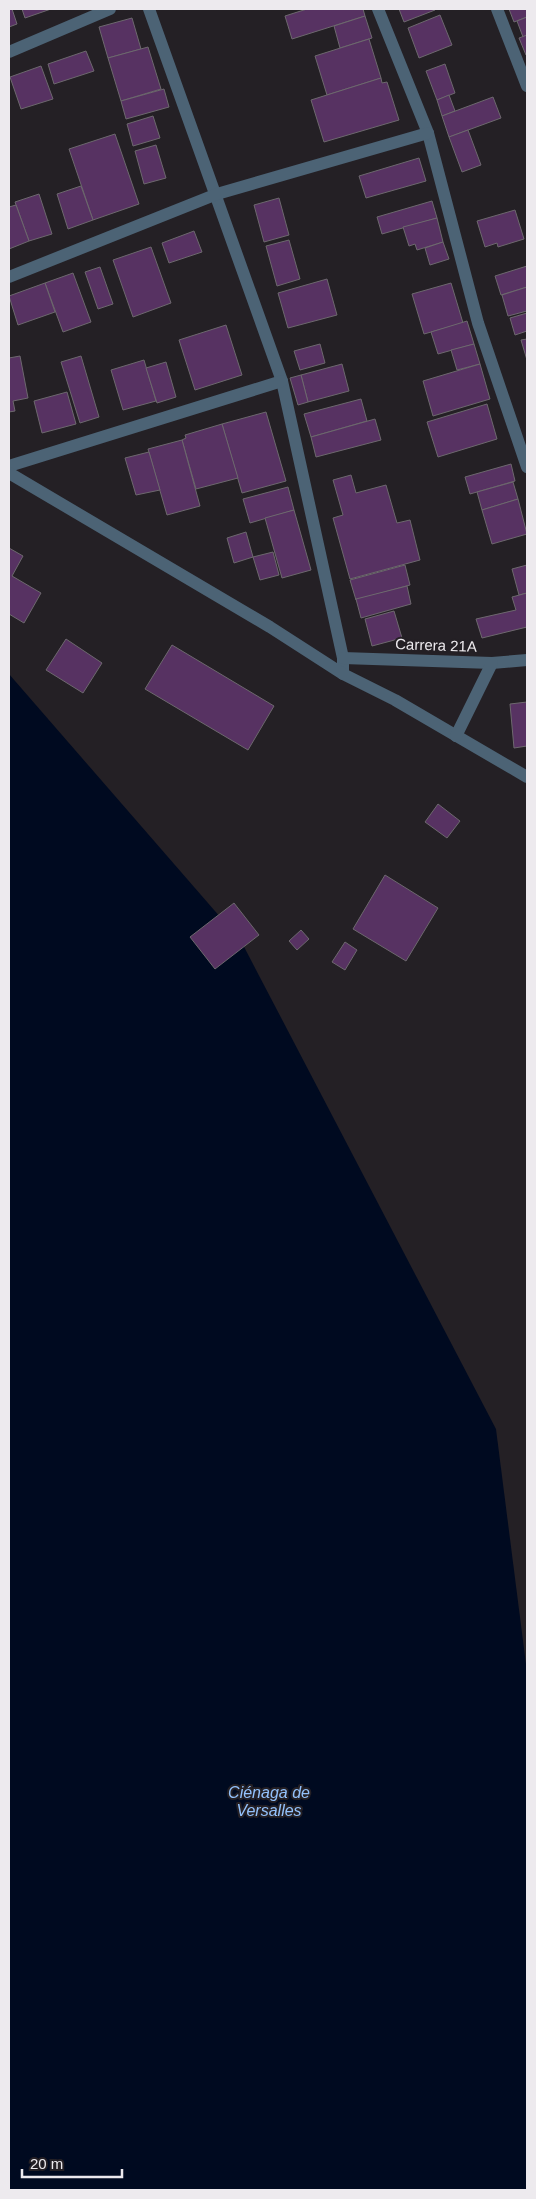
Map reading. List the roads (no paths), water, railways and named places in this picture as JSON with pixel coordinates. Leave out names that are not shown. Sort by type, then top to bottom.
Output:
[{"type":"street","points":[[9,52],[110,9]]},
{"type":"street","points":[[149,9],[217,194],[282,381],[343,658],[343,674]]},
{"type":"street","points":[[378,9],[428,132],[478,323],[527,467]]},
{"type":"street","points":[[497,9],[527,86]]},
{"type":"street","points":[[9,277],[217,194],[428,132]]},
{"type":"street","points":[[9,466],[282,381]]},
{"type":"street","points":[[9,474],[270,627],[343,674],[395,700],[527,778]]},
{"type":"street","name":"Carrera 21A","points":[[343,658],[492,663],[527,660]]},
{"type":"street","points":[[456,736],[492,663]]},
{"type":"water","name":"Ciénaga de Versalles","points":[[9,674],[241,941],[496,1429],[527,1672],[527,2190],[9,2190]]}]
